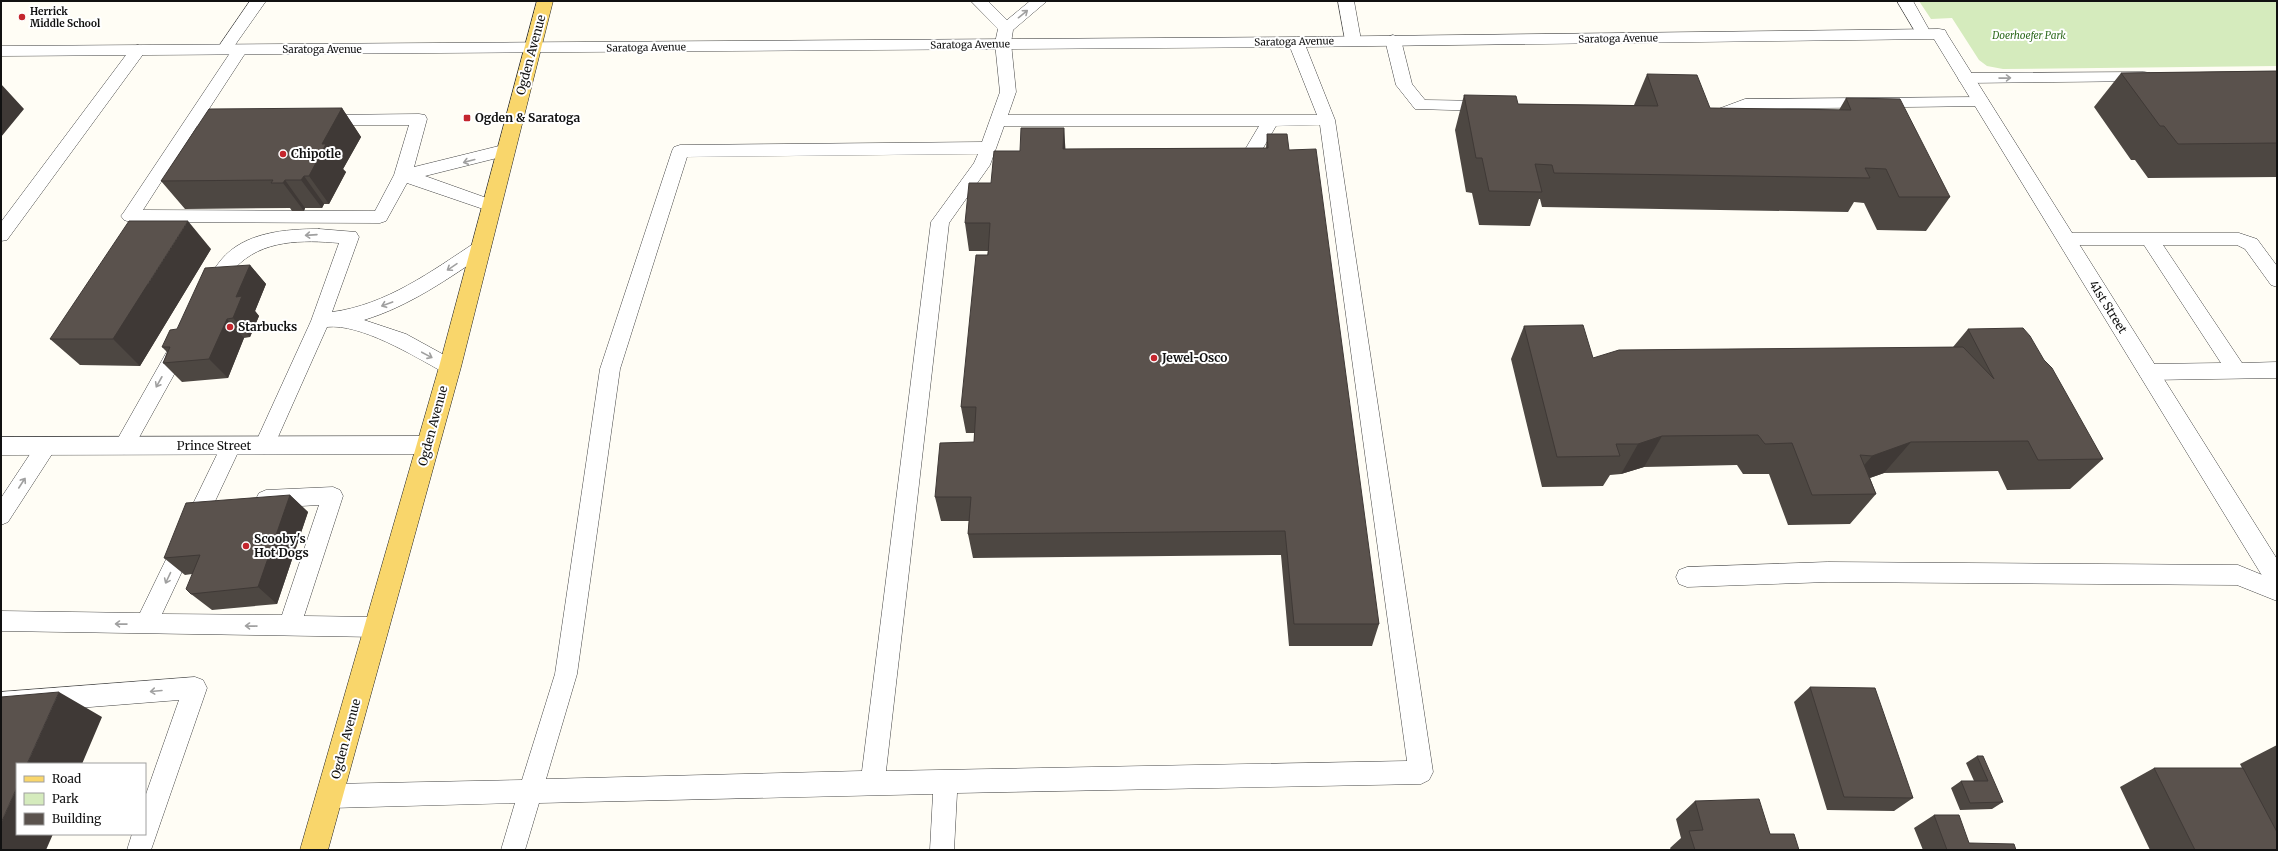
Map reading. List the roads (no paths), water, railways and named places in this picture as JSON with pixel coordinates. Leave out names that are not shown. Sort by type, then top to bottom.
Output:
[{"type":"main road","name":"Ogden Avenue","points":[[314,850],[450,367],[545,1]]},
{"type":"street","name":"Saratoga Avenue","points":[[1,51],[533,48],[1004,35],[1296,42],[1353,40],[1932,34]]},
{"type":"street","name":"41st Street","points":[[1932,34],[1966,78],[2277,580]]},
{"type":"street","name":"Prince Street","points":[[1,446],[428,445]]},
{"type":"lane","points":[[258,1],[193,121],[130,216],[380,217],[403,175],[419,119],[310,120]]},
{"type":"lane","points":[[873,784],[940,222],[988,160],[998,121],[1008,92],[1004,35],[980,1]]},
{"type":"lane","points":[[1004,35],[1039,1]]},
{"type":"lane","points":[[1346,1],[1353,40]]},
{"type":"lane","points":[[1905,1],[1932,34]]},
{"type":"lane","points":[[1393,40],[1404,85],[1420,105],[1504,106]]},
{"type":"lane","points":[[330,796],[1421,772],[1327,120],[1296,42]]},
{"type":"lane","points":[[1,235],[138,50]]},
{"type":"lane","points":[[1966,78],[2157,76]]},
{"type":"lane","points":[[1692,122],[1712,118],[1745,104],[1981,102]]},
{"type":"lane","points":[[193,121],[240,120]]},
{"type":"lane","points":[[1219,163],[1249,158],[1271,120]]},
{"type":"lane","points":[[998,121],[1327,120]]},
{"type":"lane","points":[[403,175],[452,165],[507,150]]},
{"type":"lane","points":[[514,850],[529,792],[566,674],[610,369],[680,151],[988,160]]},
{"type":"lane","points":[[403,175],[492,206]]},
{"type":"lane","points":[[206,302],[229,263],[255,243],[289,237],[323,235],[350,237],[320,321],[264,446]]},
{"type":"lane","points":[[2066,239],[2244,240],[2251,244],[2277,280]]},
{"type":"lane","points":[[2149,239],[2236,370]]},
{"type":"lane","points":[[320,321],[343,320],[401,299],[482,247]]},
{"type":"lane","points":[[343,320],[399,339],[450,367]]},
{"type":"lane","points":[[124,446],[190,328]]},
{"type":"lane","points":[[2148,372],[2277,370]]},
{"type":"lane","points":[[1,516],[47,446]]},
{"type":"lane","points":[[146,624],[231,446]]},
{"type":"lane","points":[[250,500],[332,496],[290,626]]},
{"type":"lane","points":[[200,510],[227,501]]},
{"type":"lane","points":[[1687,577],[1828,572],[2238,576],[2277,591]]},
{"type":"lane","points":[[1,622],[378,627]]},
{"type":"lane","points":[[1,704],[195,688],[146,830]]},
{"type":"lane","points":[[942,850],[946,782]]},
{"type":"lane","points":[[139,850],[144,835]]},
{"type":"place","name":"Herrick Middle School","points":[[22,17]]},
{"type":"place","name":"Ogden & Saratoga","points":[[467,118]]},
{"type":"place","name":"Chipotle","points":[[283,154]]},
{"type":"place","name":"Starbucks","points":[[230,327]]},
{"type":"place","name":"Jewel-Osco","points":[[1154,358]]},
{"type":"place","name":"Scooby's Hot Dogs","points":[[246,546]]},
{"type":"park label","name":"Doerhoefer Park","points":[[2029,35]]}]
